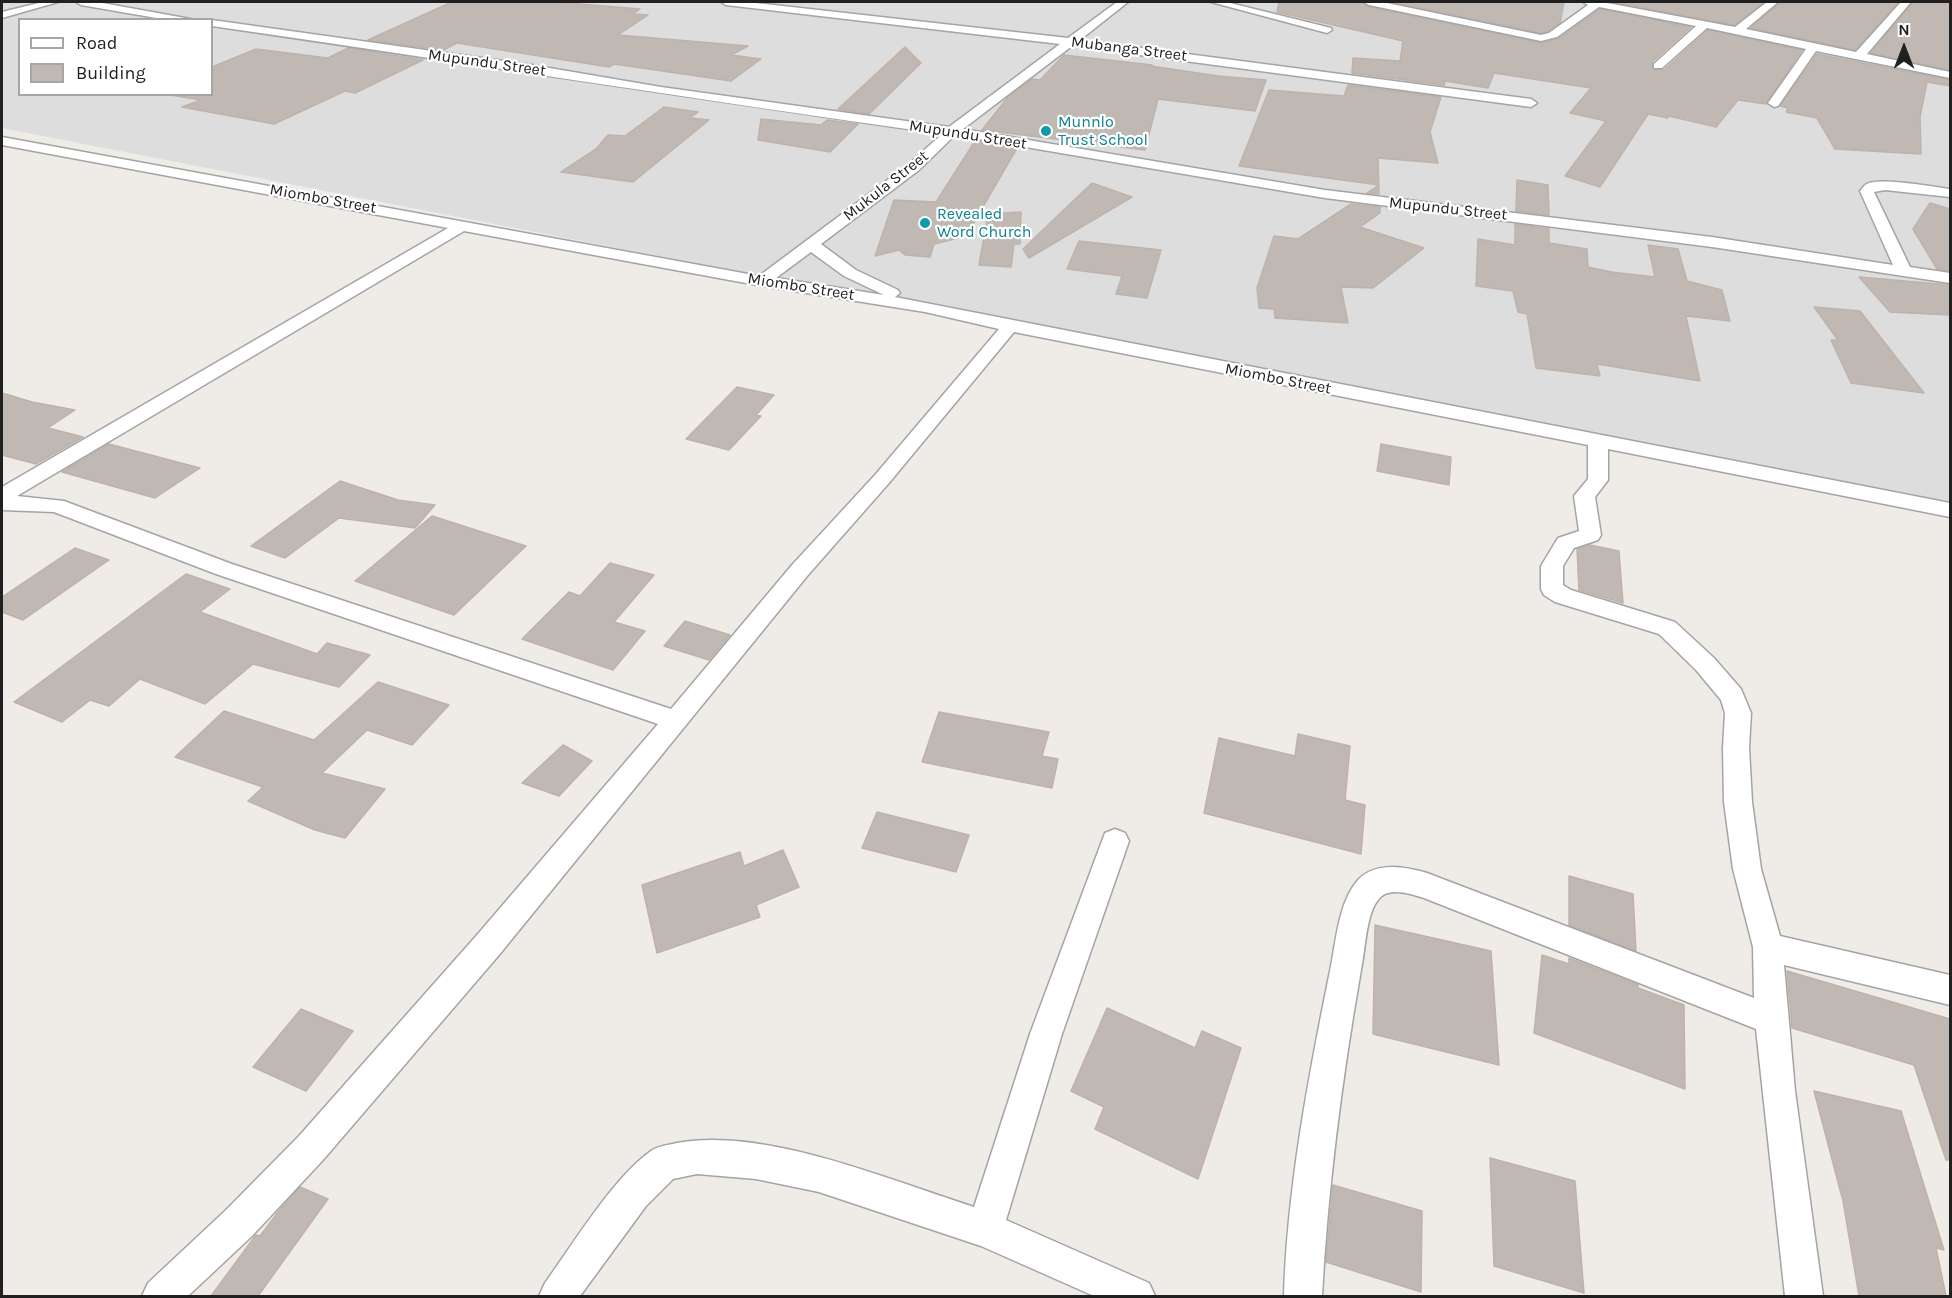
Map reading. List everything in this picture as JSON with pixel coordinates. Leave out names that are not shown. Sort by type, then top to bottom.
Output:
[{"type":"street","points":[[2,15],[53,2]]},
{"type":"street","points":[[81,2],[179,18]]},
{"type":"street","name":"Mubanga Street","points":[[726,2],[801,13],[866,18],[1070,42],[1532,103]]},
{"type":"street","name":"Mukula Street","points":[[762,281],[914,167],[952,131],[1123,2]]},
{"type":"street","points":[[1216,2],[1327,30]]},
{"type":"street","points":[[1369,2],[1541,38],[1553,35],[1593,2],[1950,75]]},
{"type":"street","points":[[1638,12],[1651,2]]},
{"type":"street","points":[[1737,31],[1773,2]]},
{"type":"street","points":[[1859,56],[1906,2]]},
{"type":"street","name":"Mupundu Street","points":[[213,23],[532,69],[684,94],[952,131],[1325,194],[1555,221],[1950,278]]},
{"type":"street","points":[[1658,66],[1704,25]]},
{"type":"street","points":[[1774,103],[1814,47]]},
{"type":"street","name":"Miombo Street","points":[[2,141],[762,281],[925,306],[1010,326],[1950,510]]},
{"type":"street","points":[[1903,270],[1867,191],[1871,187],[1885,186],[1950,193]]},
{"type":"street","points":[[2,496],[463,225]]},
{"type":"street","points":[[812,244],[832,260],[865,280],[925,306]]},
{"type":"street","points":[[161,1296],[238,1223],[311,1148],[488,945],[800,570],[882,479],[1010,326]]},
{"type":"street","points":[[1598,442],[1598,480],[1584,496],[1590,535],[1566,543],[1552,566],[1552,589],[1563,596],[1667,628],[1705,664],[1732,696],[1738,713],[1736,748],[1738,802],[1746,858],[1768,947],[1771,1020],[1804,1296]]},
{"type":"street","points":[[2,503],[57,506],[224,569],[675,720]]},
{"type":"street","points":[[985,1229],[1016,1122],[1115,841]]},
{"type":"street","points":[[1303,1296],[1307,1221],[1328,1067],[1355,921],[1367,890],[1384,881],[1401,878],[1427,886],[1771,1020]]},
{"type":"street","points":[[1768,947],[1950,990]]},
{"type":"street","points":[[558,1296],[633,1193],[664,1163],[697,1157],[756,1162],[819,1174],[985,1229],[1136,1296]]},
{"type":"shaded area","points":[[2,2],[1950,2],[1950,508],[2,128]]},
{"type":"building","points":[[452,2],[555,2],[640,9],[633,14],[648,15],[618,35],[748,46],[731,55],[761,59],[731,81],[614,64],[609,67],[457,43],[443,50],[368,40]]},
{"type":"building","points":[[1279,2],[1362,2],[1369,7],[1541,43],[1558,39],[1600,9],[1691,27],[1652,62],[1654,70],[1664,70],[1708,30],[1802,50],[1766,104],[1738,100],[1716,127],[1669,116],[1668,118],[1648,114],[1600,187],[1565,176],[1606,121],[1570,113],[1591,88],[1494,73],[1488,88],[1445,81],[1444,85],[1352,73],[1353,58],[1400,61],[1403,41],[1277,12]]},
{"type":"building","points":[[1391,2],[1564,2],[1560,23],[1541,33]]},
{"type":"building","points":[[1612,2],[1764,2],[1734,25]]},
{"type":"building","points":[[1780,2],[1898,2],[1855,50],[1751,28]]},
{"type":"building","points":[[1913,2],[1950,2],[1950,70],[1871,53]]},
{"type":"building","points":[[905,47],[921,63],[869,114],[838,109]]},
{"type":"building","points":[[348,48],[423,60],[355,93],[345,91],[274,124],[182,107],[201,100],[176,96],[213,96],[213,67],[256,49],[328,58]]},
{"type":"building","points":[[1817,54],[1950,80],[1950,86],[1927,82],[1920,117],[1921,154],[1835,149],[1817,118],[1786,112],[1788,108],[1780,106]]},
{"type":"building","points":[[1064,55],[1152,65],[1218,76],[1266,80],[1255,111],[1158,99],[1145,150],[982,130],[1008,97],[1032,79],[1040,80]]},
{"type":"building","points":[[1348,85],[1441,97],[1430,132],[1438,163],[1378,158],[1379,185],[1239,166],[1269,90],[1344,96]]},
{"type":"building","points":[[664,107],[698,112],[690,118],[709,120],[633,182],[561,172],[596,149],[608,135],[625,136]]},
{"type":"building","points":[[761,119],[821,125],[827,120],[858,124],[830,152],[758,140]]},
{"type":"building","points":[[975,141],[1017,148],[966,236],[934,244],[930,257],[905,255],[899,250],[875,256],[894,200],[936,202]]},
{"type":"building","points":[[1517,180],[1548,185],[1549,215],[1516,211]]},
{"type":"building","points":[[1092,183],[1132,197],[1029,258],[1023,249]]},
{"type":"building","points":[[1379,185],[1379,194],[1367,193]]},
{"type":"building","points":[[1930,203],[1950,209],[1950,271],[1937,269],[1913,229]]},
{"type":"building","points":[[1351,204],[1380,207],[1380,213],[1360,227],[1424,248],[1373,288],[1341,287],[1348,323],[1275,318],[1274,309],[1259,308],[1257,288],[1274,236],[1298,239]]},
{"type":"building","points":[[1021,212],[1020,244],[1014,244],[1011,267],[979,265],[988,214]]},
{"type":"building","points":[[1515,224],[1549,229],[1549,243],[1587,249],[1588,267],[1611,272],[1655,277],[1648,245],[1678,249],[1687,281],[1722,290],[1730,321],[1686,316],[1700,381],[1597,364],[1600,376],[1536,368],[1527,314],[1518,312],[1513,291],[1476,286],[1478,239],[1515,245]]},
{"type":"building","points":[[1079,241],[1161,250],[1147,298],[1116,294],[1122,276],[1067,269]]},
{"type":"building","points":[[1859,277],[1950,285],[1950,315],[1890,312]]},
{"type":"building","points":[[1814,307],[1860,311],[1924,393],[1851,383],[1831,340],[1838,340]]},
{"type":"building","points":[[737,387],[774,395],[756,415],[761,416],[729,450],[686,439]]},
{"type":"building","points":[[2,393],[32,402],[75,410],[48,428],[83,437],[36,464],[2,455]]},
{"type":"building","points":[[109,444],[200,468],[155,498],[62,472]]},
{"type":"building","points":[[1381,444],[1451,457],[1449,485],[1377,471]]},
{"type":"building","points":[[340,481],[398,500],[435,505],[415,528],[339,518],[285,558],[251,546]]},
{"type":"building","points":[[432,516],[526,546],[454,615],[355,581]]},
{"type":"building","points":[[1590,545],[1619,551],[1623,603],[1579,590],[1577,549]]},
{"type":"building","points":[[75,548],[109,560],[23,620],[2,612],[2,597]]},
{"type":"building","points":[[610,563],[654,575],[614,622],[645,631],[613,670],[522,639],[569,592],[580,596]]},
{"type":"building","points":[[186,574],[230,589],[200,612],[317,654],[327,643],[370,655],[339,687],[253,664],[205,704],[140,679],[109,706],[90,700],[62,722],[14,702]]},
{"type":"building","points":[[685,621],[730,635],[709,660],[664,646]]},
{"type":"building","points":[[378,682],[449,705],[412,745],[367,730],[322,773],[385,789],[345,838],[315,830],[248,801],[263,787],[175,757],[224,711],[314,740]]},
{"type":"building","points":[[939,712],[1049,732],[1042,756],[1058,759],[1052,788],[922,762]]},
{"type":"building","points":[[1298,734],[1350,746],[1345,800],[1365,805],[1361,854],[1204,813],[1219,738],[1295,756]]},
{"type":"building","points":[[563,745],[592,761],[559,796],[522,783]]},
{"type":"building","points":[[877,812],[969,835],[956,872],[862,848]]},
{"type":"building","points":[[783,850],[799,887],[756,905],[760,917],[657,953],[642,885],[740,852],[744,866]]},
{"type":"building","points":[[1569,876],[1633,894],[1636,951],[1569,925]]},
{"type":"building","points":[[1375,925],[1491,951],[1499,1065],[1373,1034]]},
{"type":"building","points":[[1542,955],[1569,964],[1569,958],[1684,1005],[1685,1089],[1534,1033]]},
{"type":"building","points":[[1787,971],[1950,1019],[1950,1160],[1946,1160],[1914,1065],[1792,1028]]},
{"type":"building","points":[[1107,1008],[1195,1048],[1202,1031],[1241,1048],[1198,1179],[1095,1129],[1104,1107],[1071,1091]]},
{"type":"building","points":[[301,1009],[353,1031],[306,1091],[253,1067]]},
{"type":"building","points":[[1814,1091],[1901,1111],[1944,1250],[1936,1248],[1946,1296],[1859,1296],[1843,1201]]},
{"type":"building","points":[[1490,1158],[1575,1181],[1584,1293],[1494,1266]]},
{"type":"building","points":[[1333,1185],[1422,1211],[1421,1292],[1326,1262]]},
{"type":"building","points":[[300,1187],[328,1199],[258,1296],[211,1296],[256,1235],[260,1236]]},
{"type":"place","name":"Munnlo Trust School","points":[[1046,131]]},
{"type":"place","name":"Revealed Word Church","points":[[925,223]]}]
